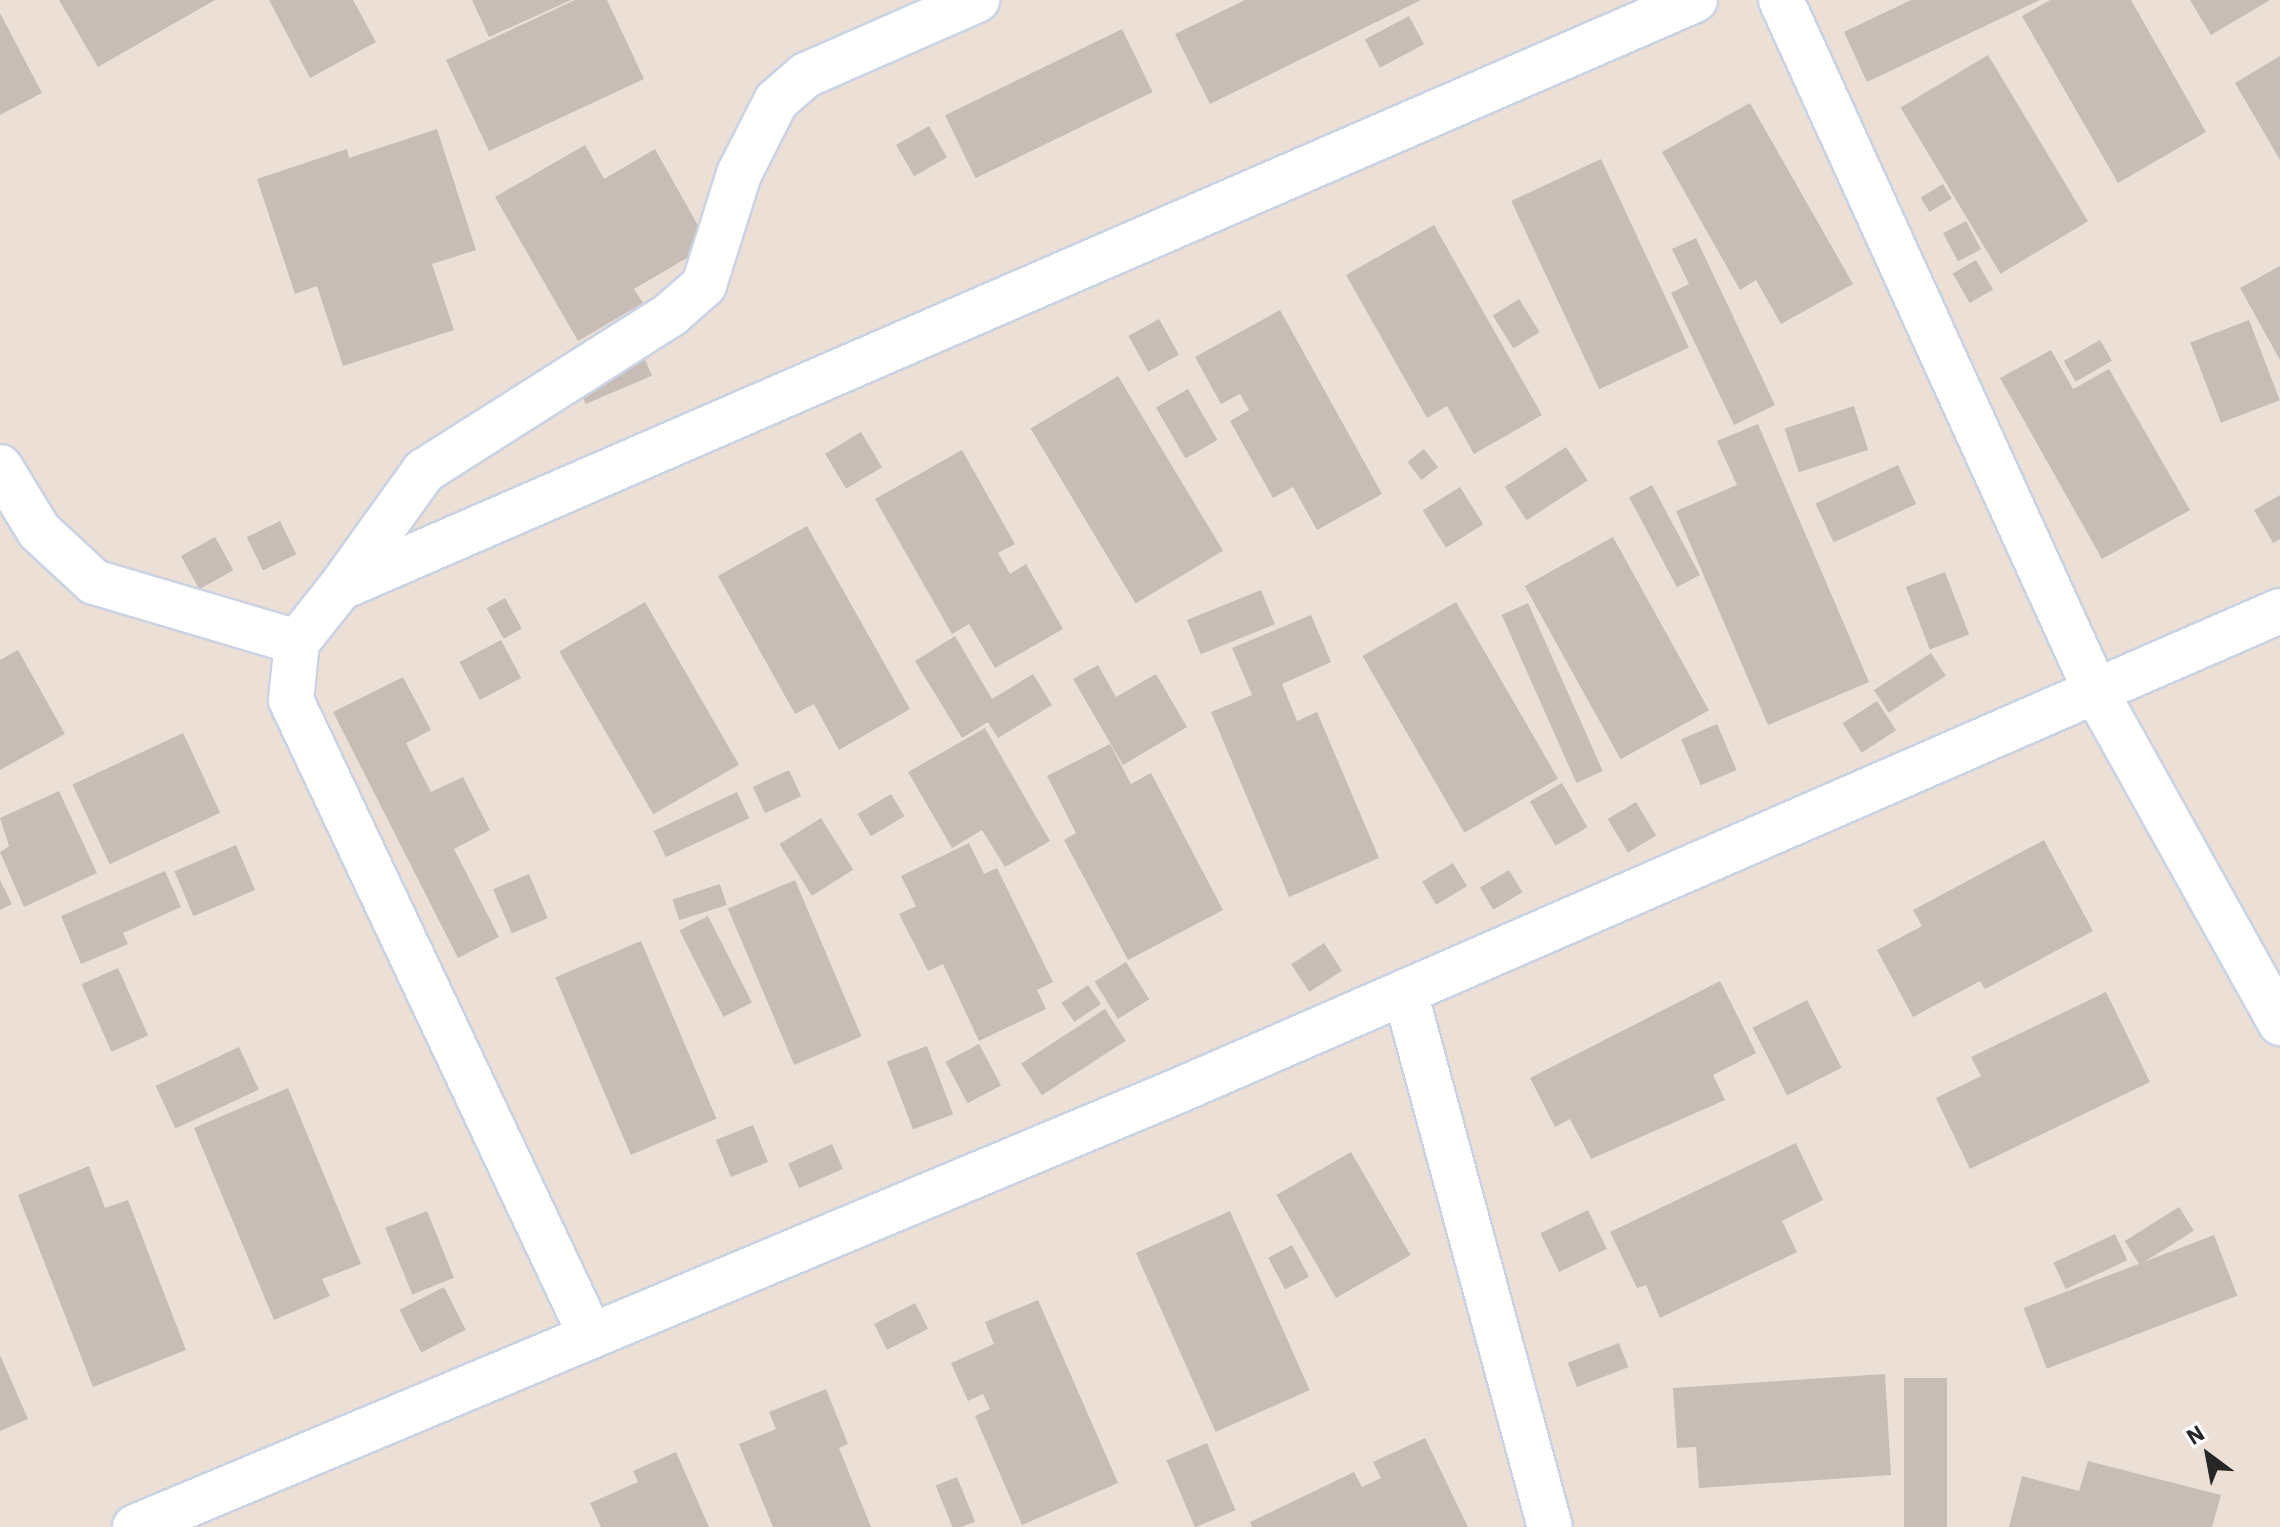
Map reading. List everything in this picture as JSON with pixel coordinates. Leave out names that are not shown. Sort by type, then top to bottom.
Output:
[{"type":"street","points":[[590,1334],[291,700],[297,642],[424,471],[671,314],[704,285],[739,174],[776,101],[806,75],[977,0]]},
{"type":"street","points":[[340,588],[1695,0]]},
{"type":"street","points":[[1781,0],[2096,692],[2280,1023]]},
{"type":"street","points":[[0,467],[39,531],[94,582],[297,642]]},
{"type":"street","points":[[135,1527],[1405,992],[2280,611]]},
{"type":"street","points":[[1405,992],[1550,1527]]},
{"type":"building","points":[[59,0],[215,0],[98,67]]},
{"type":"building","points":[[269,0],[353,0],[376,42],[310,78]]},
{"type":"building","points":[[472,0],[571,0],[489,37]]},
{"type":"building","points":[[575,0],[607,0],[644,79],[489,151],[446,60]]},
{"type":"building","points":[[1245,0],[1421,0],[1210,104],[1175,34]]},
{"type":"building","points":[[1911,0],[2040,0],[1867,82],[1844,32]]},
{"type":"building","points":[[2050,0],[2131,0],[2206,132],[2118,183],[2022,16]]},
{"type":"building","points":[[2190,0],[2270,0],[2211,35]]},
{"type":"building","points":[[0,13],[42,93],[0,115]]},
{"type":"building","points":[[1409,16],[1424,44],[1380,68],[1365,39]]},
{"type":"building","points":[[1122,29],[1153,92],[976,178],[945,115]]},
{"type":"building","points":[[1988,55],[2088,221],[2000,274],[1901,108]]},
{"type":"building","points":[[2280,56],[2280,160],[2235,83]]},
{"type":"building","points":[[1750,103],[1853,284],[1781,324],[1756,280],[1740,290],[1662,152]]},
{"type":"building","points":[[929,126],[947,157],[914,176],[896,145]]},
{"type":"building","points":[[437,129],[476,250],[432,264],[454,330],[343,366],[317,286],[295,294],[257,179],[347,149],[349,158]]},
{"type":"building","points":[[585,145],[604,179],[655,149],[709,245],[634,289],[643,303],[578,341],[495,197]]},
{"type":"building","points":[[1601,159],[1689,348],[1599,389],[1511,201]]},
{"type":"building","points":[[1943,184],[1952,199],[1929,212],[1921,197]]},
{"type":"building","points":[[1966,221],[1981,249],[1958,261],[1943,233]]},
{"type":"building","points":[[1434,225],[1542,415],[1474,454],[1447,406],[1427,418],[1346,275]]},
{"type":"building","points":[[1696,238],[1775,405],[1734,425],[1671,293],[1689,284],[1672,249]]},
{"type":"building","points":[[1976,260],[1993,289],[1970,303],[1953,274]]},
{"type":"building","points":[[2280,266],[2280,360],[2240,288]]},
{"type":"building","points":[[1519,299],[1540,332],[1513,349],[1493,315]]},
{"type":"building","points":[[1280,310],[1382,494],[1317,530],[1293,487],[1273,498],[1230,421],[1249,410],[1240,394],[1221,404],[1195,357]]},
{"type":"building","points":[[1159,319],[1179,355],[1148,372],[1128,336]]},
{"type":"building","points":[[2249,320],[2280,400],[2221,423],[2190,343]]},
{"type":"building","points":[[2100,340],[2112,361],[2076,382],[2064,361]]},
{"type":"building","points":[[641,350],[652,376],[586,404],[575,378]]},
{"type":"building","points":[[2051,350],[2073,389],[2109,369],[2190,510],[2102,559],[2000,378]]},
{"type":"building","points":[[1118,376],[1223,551],[1136,603],[1031,429]]},
{"type":"building","points":[[1188,389],[1218,440],[1185,459],[1156,408]]},
{"type":"building","points":[[1854,406],[1868,450],[1799,472],[1785,429]]},
{"type":"building","points":[[1758,424],[1869,682],[1768,725],[1676,511],[1737,485],[1717,441]]},
{"type":"building","points":[[861,432],[882,467],[846,489],[825,454]]},
{"type":"building","points":[[1566,447],[1588,481],[1527,520],[1505,487]]},
{"type":"building","points":[[1424,449],[1438,467],[1422,480],[1407,462]]},
{"type":"building","points":[[962,450],[1015,544],[998,553],[1010,574],[1026,564],[1063,629],[995,668],[969,624],[952,634],[875,499]]},
{"type":"building","points":[[1898,465],[1916,504],[1834,542],[1816,503]]},
{"type":"building","points":[[1652,485],[1700,575],[1677,587],[1629,497]]},
{"type":"building","points":[[1460,487],[1483,524],[1446,548],[1423,510]]},
{"type":"building","points":[[2280,495],[2280,539],[2273,543],[2254,510]]},
{"type":"building","points":[[280,521],[296,554],[263,570],[247,537]]},
{"type":"building","points":[[807,526],[910,709],[839,750],[814,704],[795,714],[718,576]]},
{"type":"building","points":[[215,537],[233,570],[199,589],[181,556]]},
{"type":"building","points":[[1613,537],[1709,710],[1621,759],[1525,586]]},
{"type":"building","points":[[1945,572],[1969,635],[1930,650],[1906,587]]},
{"type":"building","points":[[1261,590],[1275,624],[1201,654],[1187,620]]},
{"type":"building","points":[[505,598],[522,629],[504,639],[487,608]]},
{"type":"building","points":[[645,602],[739,765],[653,814],[559,652]]},
{"type":"building","points":[[1456,602],[1558,779],[1464,833],[1362,656]]},
{"type":"building","points":[[1528,603],[1603,771],[1576,783],[1502,615]]},
{"type":"building","points":[[1311,615],[1331,662],[1282,684],[1297,721],[1317,712],[1379,858],[1289,897],[1211,712],[1252,695],[1232,648]]},
{"type":"building","points":[[955,636],[992,699],[1033,674],[1052,705],[998,738],[988,722],[962,738],[915,661]]},
{"type":"building","points":[[501,640],[521,678],[480,700],[460,662]]},
{"type":"building","points":[[18,650],[65,734],[0,770],[0,660]]},
{"type":"building","points":[[1931,653],[1946,676],[1889,713],[1874,690]]},
{"type":"building","points":[[1098,665],[1116,697],[1156,674],[1187,727],[1123,765],[1073,679]]},
{"type":"building","points":[[403,677],[431,730],[406,743],[431,792],[463,777],[490,830],[454,849],[499,937],[458,958],[333,712]]},
{"type":"building","points":[[1877,701],[1896,730],[1862,753],[1843,723]]},
{"type":"building","points":[[1717,724],[1737,770],[1701,785],[1681,739]]},
{"type":"building","points":[[985,728],[1050,841],[1005,867],[982,830],[952,848],[908,772]]},
{"type":"building","points":[[183,733],[220,813],[110,864],[72,785]]},
{"type":"building","points":[[1110,744],[1131,784],[1151,773],[1223,910],[1128,960],[1064,840],[1076,833],[1047,776]]},
{"type":"building","points":[[789,770],[801,796],[765,813],[753,787]]},
{"type":"building","points":[[1562,783],[1588,827],[1555,846],[1530,802]]},
{"type":"building","points":[[59,791],[97,873],[24,907],[0,852],[9,846],[0,818]]},
{"type":"building","points":[[737,792],[749,818],[666,857],[654,831]]},
{"type":"building","points":[[891,794],[904,816],[871,836],[858,814]]},
{"type":"building","points":[[1636,802],[1656,835],[1628,852],[1608,819]]},
{"type":"building","points":[[821,818],[853,870],[812,896],[779,844]]},
{"type":"building","points":[[2044,840],[2093,931],[1985,989],[1980,981],[1913,1017],[1877,950],[1922,926],[1913,910]]},
{"type":"building","points":[[969,843],[984,874],[997,868],[1053,982],[1037,990],[1046,1009],[979,1041],[943,964],[928,971],[899,914],[916,906],[901,876]]},
{"type":"building","points":[[236,845],[255,890],[193,916],[174,871]]},
{"type":"building","points":[[1453,863],[1467,886],[1436,905],[1422,882]]},
{"type":"building","points":[[1509,870],[1522,892],[1493,910],[1480,888]]},
{"type":"building","points":[[165,871],[181,907],[123,933],[128,944],[81,964],[61,916]]},
{"type":"building","points":[[529,874],[548,918],[512,933],[493,889]]},
{"type":"building","points":[[0,880],[12,904],[0,910]]},
{"type":"building","points":[[795,880],[861,1036],[794,1065],[728,909]]},
{"type":"building","points":[[720,884],[727,905],[679,920],[672,899]]},
{"type":"building","points":[[708,916],[752,1002],[724,1017],[679,931]]},
{"type":"building","points":[[641,941],[716,1119],[631,1155],[555,977]]},
{"type":"building","points":[[1324,943],[1342,971],[1309,992],[1291,964]]},
{"type":"building","points":[[1126,962],[1149,999],[1118,1019],[1095,982]]},
{"type":"building","points":[[118,968],[148,1036],[112,1052],[81,984]]},
{"type":"building","points":[[1720,981],[1756,1053],[1713,1075],[1725,1100],[1591,1159],[1570,1119],[1555,1127],[1530,1078]]},
{"type":"building","points":[[1088,985],[1101,1004],[1074,1022],[1061,1003]]},
{"type":"building","points":[[2106,992],[2150,1082],[1970,1169],[1936,1098],[1981,1076],[1971,1057]]},
{"type":"building","points":[[1807,1000],[1842,1068],[1787,1095],[1753,1028]]},
{"type":"building","points":[[1105,1009],[1126,1041],[1042,1095],[1021,1063]]},
{"type":"building","points":[[979,1044],[1001,1085],[968,1103],[945,1062]]},
{"type":"building","points":[[927,1046],[953,1114],[913,1130],[887,1061]]},
{"type":"building","points":[[239,1047],[259,1090],[175,1128],[156,1086]]},
{"type":"building","points":[[288,1088],[361,1264],[322,1279],[330,1296],[274,1320],[194,1128]]},
{"type":"building","points":[[753,1125],[768,1162],[731,1177],[716,1140]]},
{"type":"building","points":[[1796,1143],[1823,1200],[1782,1221],[1797,1252],[1660,1318],[1646,1285],[1637,1288],[1610,1232]]},
{"type":"building","points":[[832,1144],[843,1169],[799,1188],[788,1164]]},
{"type":"building","points":[[1351,1152],[1410,1255],[1336,1298],[1277,1195]]},
{"type":"building","points":[[89,1166],[105,1208],[128,1200],[186,1350],[93,1387],[18,1195]]},
{"type":"building","points":[[2179,1207],[2194,1231],[2140,1265],[2125,1241]]},
{"type":"building","points":[[1588,1210],[1607,1249],[1559,1272],[1540,1233]]},
{"type":"building","points":[[427,1211],[454,1278],[412,1295],[385,1228]]},
{"type":"building","points":[[1230,1211],[1310,1390],[1216,1432],[1136,1253]]},
{"type":"building","points":[[2115,1234],[2127,1260],[2066,1289],[2053,1263]]},
{"type":"building","points":[[2214,1235],[2237,1296],[2047,1369],[2024,1308]]},
{"type":"building","points":[[1292,1245],[1309,1277],[1285,1289],[1268,1258]]},
{"type":"building","points":[[444,1287],[466,1330],[421,1352],[399,1310]]},
{"type":"building","points":[[1038,1300],[1118,1483],[1022,1525],[975,1416],[990,1409],[983,1394],[968,1401],[951,1363],[994,1344],[985,1322]]},
{"type":"building","points":[[915,1303],[928,1329],[887,1350],[874,1324]]},
{"type":"building","points":[[1619,1343],[1628,1367],[1577,1387],[1568,1363]]},
{"type":"building","points":[[0,1355],[28,1419],[0,1431]]},
{"type":"building","points":[[1885,1374],[1891,1475],[1699,1488],[1696,1447],[1677,1448],[1673,1388]]},
{"type":"building","points":[[1904,1378],[1947,1378],[1947,1527],[1904,1527]]},
{"type":"building","points":[[826,1389],[848,1444],[839,1448],[871,1527],[773,1527],[739,1444],[776,1429],[769,1412]]},
{"type":"building","points":[[1425,1438],[1468,1527],[1252,1527],[1250,1522],[1354,1472],[1362,1487],[1381,1478],[1373,1462]]},
{"type":"building","points":[[1207,1443],[1236,1510],[1195,1527],[1166,1460]]},
{"type":"building","points":[[676,1452],[709,1527],[601,1527],[590,1503],[638,1482],[633,1471]]},
{"type":"building","points":[[2088,1461],[2221,1495],[2212,1527],[2009,1527],[2022,1476],[2079,1491]]},
{"type":"building","points":[[957,1477],[975,1522],[952,1527],[936,1486]]}]
